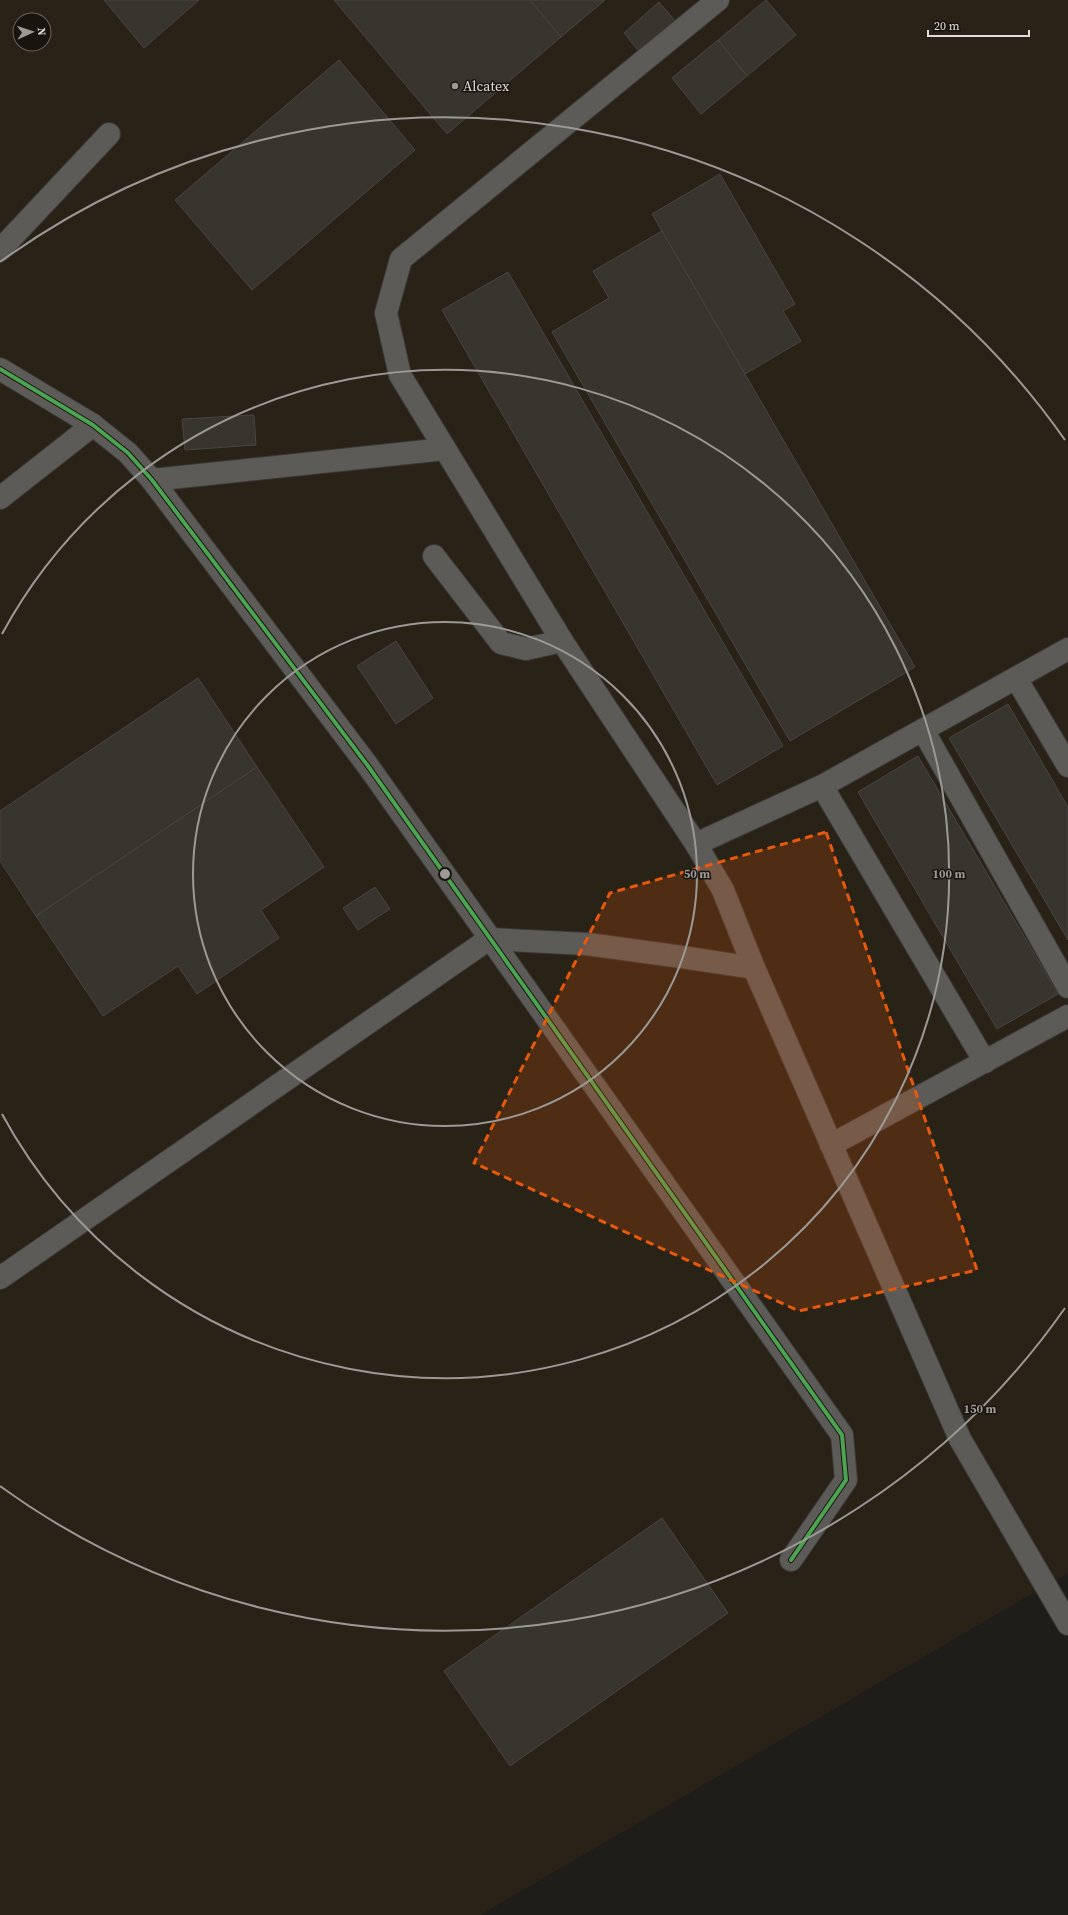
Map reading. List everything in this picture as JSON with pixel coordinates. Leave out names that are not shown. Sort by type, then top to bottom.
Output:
[{"type":"street","points":[[718,0],[401,259],[386,313],[400,375],[562,641],[696,844],[723,890],[754,968],[960,1439],[1068,1624]]},
{"type":"street","points":[[0,250],[109,134]]},
{"type":"street","points":[[0,369],[93,425],[128,453],[152,480],[363,760],[842,1435],[846,1480],[791,1560]]},
{"type":"street","points":[[0,498],[93,425]]},
{"type":"street","points":[[152,480],[445,448]]},
{"type":"street","points":[[434,556],[501,643],[526,649],[562,641]]},
{"type":"street","points":[[696,844],[822,786],[1068,649]]},
{"type":"street","points":[[1016,678],[1068,766]]},
{"type":"street","points":[[923,730],[1068,988]]},
{"type":"street","points":[[822,786],[985,1062]]},
{"type":"street","points":[[0,1278],[490,938],[587,944],[682,956],[754,968]]},
{"type":"street","points":[[831,1145],[1068,1016]]},
{"type":"highlighted area","points":[[826,832],[977,1270],[799,1311],[474,1163],[610,893]]},
{"type":"shaded area","points":[[0,0],[1068,0],[1068,1573],[480,1915],[0,1915]]},
{"type":"building","points":[[104,0],[199,0],[144,48]]},
{"type":"building","name":"Alcatex","points":[[334,0],[530,0],[561,37],[447,134]]},
{"type":"building","points":[[530,0],[605,0],[561,37]]},
{"type":"building","points":[[766,0],[796,35],[747,76],[718,40]]},
{"type":"building","points":[[659,2],[676,22],[640,53],[624,33]]},
{"type":"building","points":[[718,40],[747,76],[701,114],[672,78]]},
{"type":"building","points":[[339,60],[415,150],[252,290],[175,200]]},
{"type":"building","points":[[720,174],[795,304],[783,311],[801,341],[745,374],[652,214]]},
{"type":"building","points":[[662,231],[915,667],[790,741],[552,332],[609,298],[593,271]]},
{"type":"building","points":[[508,272],[783,746],[717,785],[442,310]]},
{"type":"building","points":[[254,415],[256,445],[185,450],[182,419]]},
{"type":"building","points":[[396,641],[433,698],[396,724],[357,666]]},
{"type":"building","points":[[198,678],[257,767],[36,916],[0,861],[0,811]]},
{"type":"building","points":[[1008,704],[1068,807],[1068,940],[949,738]]},
{"type":"building","points":[[918,756],[1058,994],[997,1029],[858,792]]},
{"type":"building","points":[[257,767],[324,867],[261,910],[279,938],[197,994],[178,966],[103,1016],[36,916]]},
{"type":"building","points":[[375,887],[390,909],[358,930],[343,908]]},
{"type":"building","points":[[662,1518],[728,1613],[510,1766],[444,1671]]},
{"type":"cycle path","points":[[0,369],[93,425],[128,453],[152,480],[368,766],[842,1435],[846,1480],[791,1560]]},
{"type":"place","name":"Alcatex","points":[[455,86]]}]
